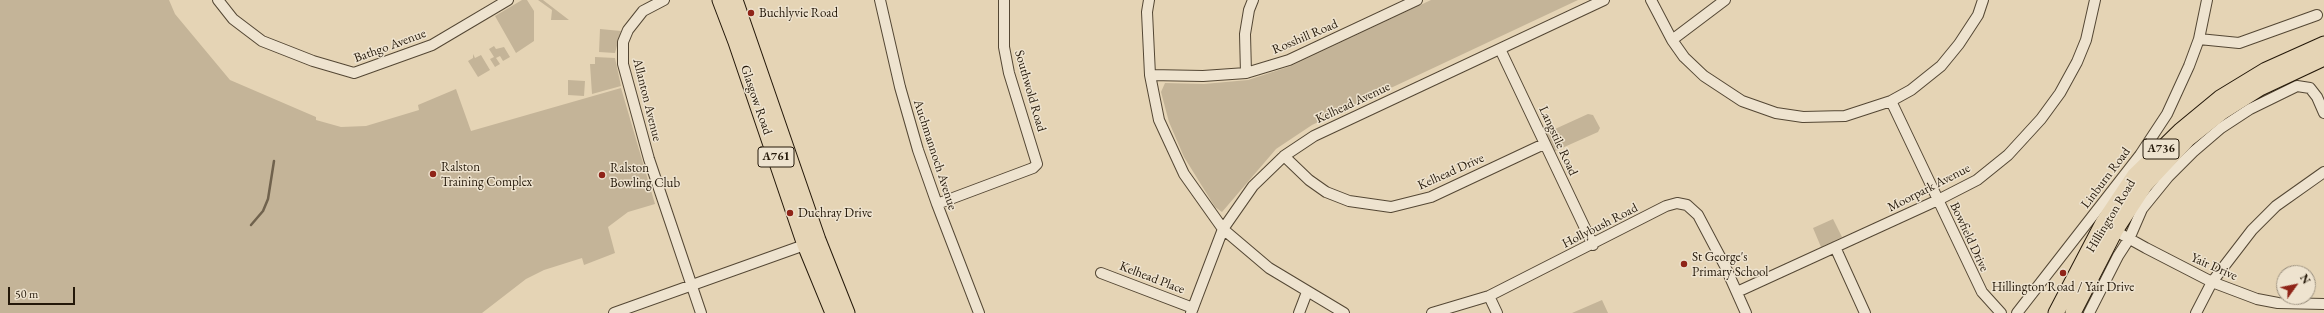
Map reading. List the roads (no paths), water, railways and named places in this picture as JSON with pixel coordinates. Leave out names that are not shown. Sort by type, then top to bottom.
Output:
[{"type":"main road","name":"Glasgow Road","points":[[720,0],[812,243],[848,313]]},
{"type":"main road","name":"Glasgow Road","points":[[734,0],[833,313]]},
{"type":"main road","name":"Hillington Road","points":[[2073,313],[2109,227],[2135,175],[2180,130],[2220,98],[2266,70],[2324,44]]},
{"type":"main road","name":"Hillington Road","points":[[2056,313],[2109,227],[2145,185],[2188,139],[2222,112],[2260,88],[2281,76],[2324,58]]},
{"type":"street","name":"Bathgo Avenue","points":[[218,0],[233,19],[262,41],[318,63],[354,73],[432,45],[508,0]]},
{"type":"street","name":"Allanton Avenue","points":[[664,0],[643,11],[628,30],[623,42],[623,64],[649,159],[690,286],[701,313]]},
{"type":"street","name":"Auchmannoch Avenue","points":[[880,0],[900,87],[936,204],[979,313]]},
{"type":"street","name":"Southwold Road","points":[[936,204],[1033,168],[1036,164],[1009,73],[1004,47],[1004,0]]},
{"type":"street","points":[[1149,0],[1147,12],[1150,75],[1159,120],[1184,174],[1223,229],[1269,268],[1344,313]]},
{"type":"street","points":[[1246,73],[1245,34],[1249,10],[1253,0]]},
{"type":"street","name":"Rosshill Road","points":[[1150,75],[1203,76],[1246,73],[1289,60],[1417,0]]},
{"type":"street","name":"Kelhead Avenue","points":[[1192,310],[1223,229],[1253,186],[1284,156],[1314,136],[1604,0]]},
{"type":"street","points":[[1651,0],[1672,40],[1684,57],[1724,90],[1742,101],[1776,113],[1803,117],[1845,116],[1891,101],[1911,90],[1941,66],[1959,44],[1974,21],[1983,0]]},
{"type":"street","points":[[1672,40],[1725,0]]},
{"type":"street","name":"Moorpark Avenue","points":[[1737,292],[1938,200],[1977,180],[2008,155],[2041,119],[2060,93],[2077,62],[2086,40],[2095,0]]},
{"type":"street","name":"Linburn Road","points":[[2017,313],[2140,155],[2167,114],[2184,82],[2199,39],[2207,0]]},
{"type":"street","points":[[2199,39],[2239,42],[2317,15]]},
{"type":"street","name":"Langstile Road","points":[[1500,49],[1593,245]]},
{"type":"street","points":[[2089,313],[2118,256],[2129,239],[2142,209],[2168,177],[2199,147],[2250,109],[2297,86],[2310,88],[2317,97],[2324,113]]},
{"type":"street","name":"Bowfield Drive","points":[[1891,101],[1982,292],[2001,313]]},
{"type":"street","name":"Kelhead Drive","points":[[1284,156],[1309,180],[1326,192],[1349,201],[1390,207],[1431,197],[1544,144]]},
{"type":"street","points":[[2196,313],[2212,282],[2252,230],[2276,206],[2324,172]]},
{"type":"street","name":"Hollybush Road","points":[[1432,313],[1489,296],[1593,245],[1666,206],[1677,203],[1687,205],[1698,215],[1746,313]]},
{"type":"street","name":"Yair Drive","points":[[2109,227],[2212,282],[2257,299],[2278,303],[2324,304]]},
{"type":"street","points":[[614,313],[812,243]]},
{"type":"street","points":[[1835,247],[1865,313]]},
{"type":"street","name":"Kelhead Place","points":[[1101,273],[1192,310]]},
{"type":"street","points":[[1299,313],[1307,292]]},
{"type":"street","points":[[1489,296],[1498,313]]},
{"type":"waterway","points":[[251,225],[263,211],[268,199],[274,161]]},
{"type":"place","name":"Buchlyvie Road","points":[[751,13]]},
{"type":"place","name":"Ralston Training Complex","points":[[433,174]]},
{"type":"place","name":"Ralston Bowling Club","points":[[602,175]]},
{"type":"place","name":"Duchray Drive","points":[[790,213]]},
{"type":"place","name":"St George's Primary School","points":[[1684,264]]},
{"type":"place","name":"Hillington Road / Yair Drive","points":[[2063,273]]}]
